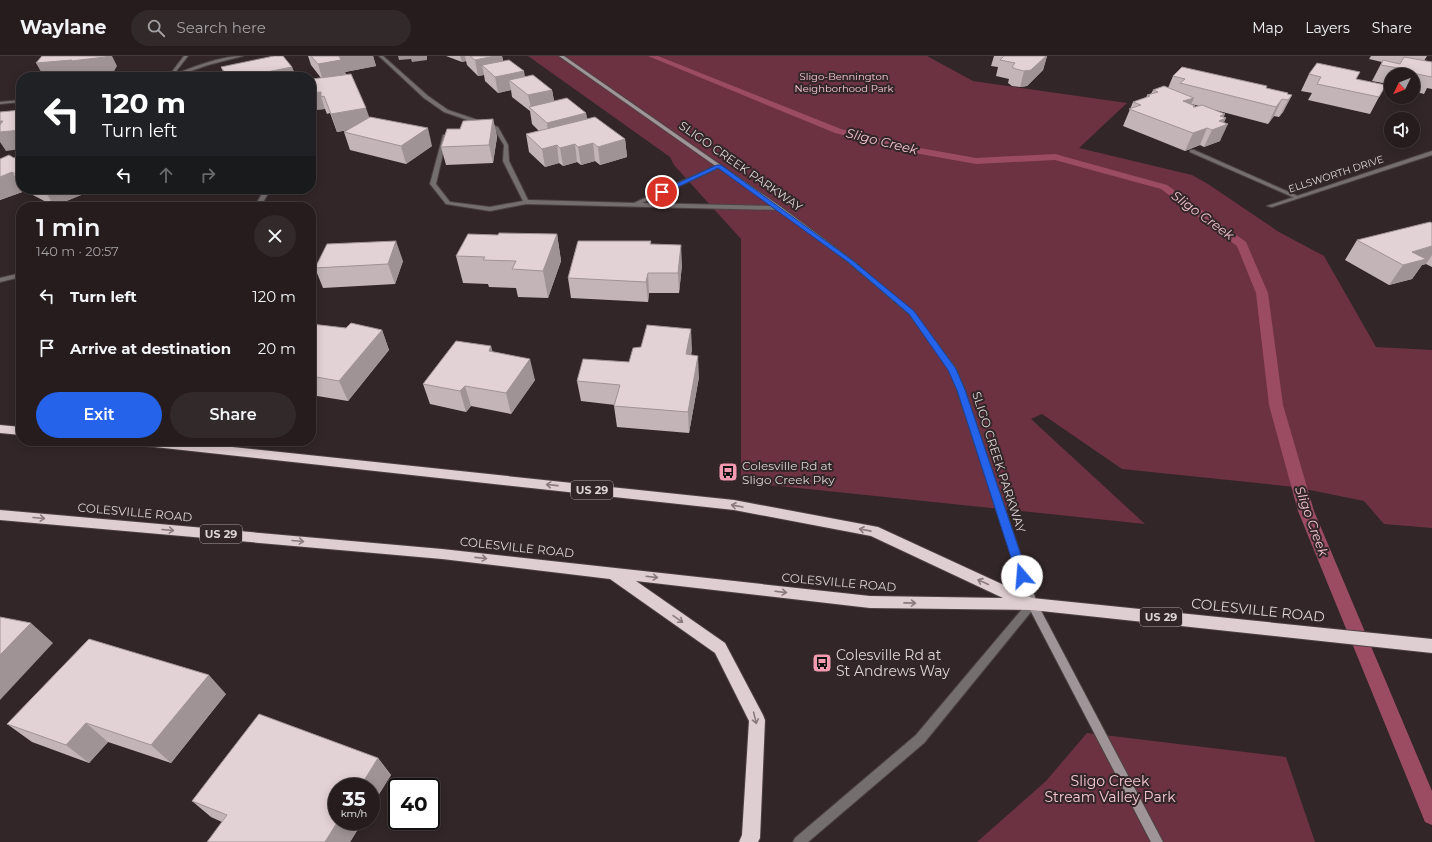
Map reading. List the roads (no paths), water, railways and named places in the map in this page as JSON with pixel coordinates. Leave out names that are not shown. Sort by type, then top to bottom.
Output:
[{"type":"highway","points":[[0,429],[16,431]]},
{"type":"highway","name":"COLESVILLE ROAD","points":[[193,446],[741,506],[873,531],[1032,604]]},
{"type":"highway","name":"COLESVILLE ROAD","points":[[0,515],[442,554],[870,602],[1032,604],[1432,646]]},
{"type":"highway","points":[[612,572],[720,648],[750,704],[757,720],[751,838],[748,842]]},
{"type":"street","points":[[174,72],[186,56]]},
{"type":"street","points":[[184,72],[207,64],[242,56]]},
{"type":"street","points":[[381,56],[426,97],[446,111],[496,128],[506,145],[506,161],[526,202]]},
{"type":"street","name":"SLIGO CREEK PARKWAY","points":[[561,56],[779,208],[850,261],[912,313],[952,369],[961,390],[1032,604],[1157,842]]},
{"type":"street","points":[[0,103],[16,101]]},
{"type":"street","points":[[481,130],[496,128]]},
{"type":"street","points":[[460,133],[445,135],[433,184],[448,203],[490,209],[526,202],[779,208]]},
{"type":"street","points":[[1192,151],[1297,197]]},
{"type":"street","name":"ELLSWORTH DRIVE","points":[[1270,206],[1432,153]]},
{"type":"street","points":[[634,204],[719,166]]},
{"type":"street","points":[[0,280],[16,276]]},
{"type":"street","points":[[799,842],[920,739],[1032,604]]},
{"type":"waterway","name":"Sligo Creek","points":[[652,56],[838,131],[909,149],[976,161],[1055,157],[1164,187],[1242,244],[1262,293],[1276,405],[1306,511],[1432,815]]},
{"type":"place","name":"Colesville Rd at Sligo Creek Pky","points":[[728,472]]},
{"type":"place","name":"Colesville Rd at St Andrews Way","points":[[822,663]]},
{"type":"park label","name":"Sligo-Bennington Neighborhood Park","points":[[844,82]]},
{"type":"park label","name":"Sligo Creek Stream Valley Park","points":[[1110,790]]}]
